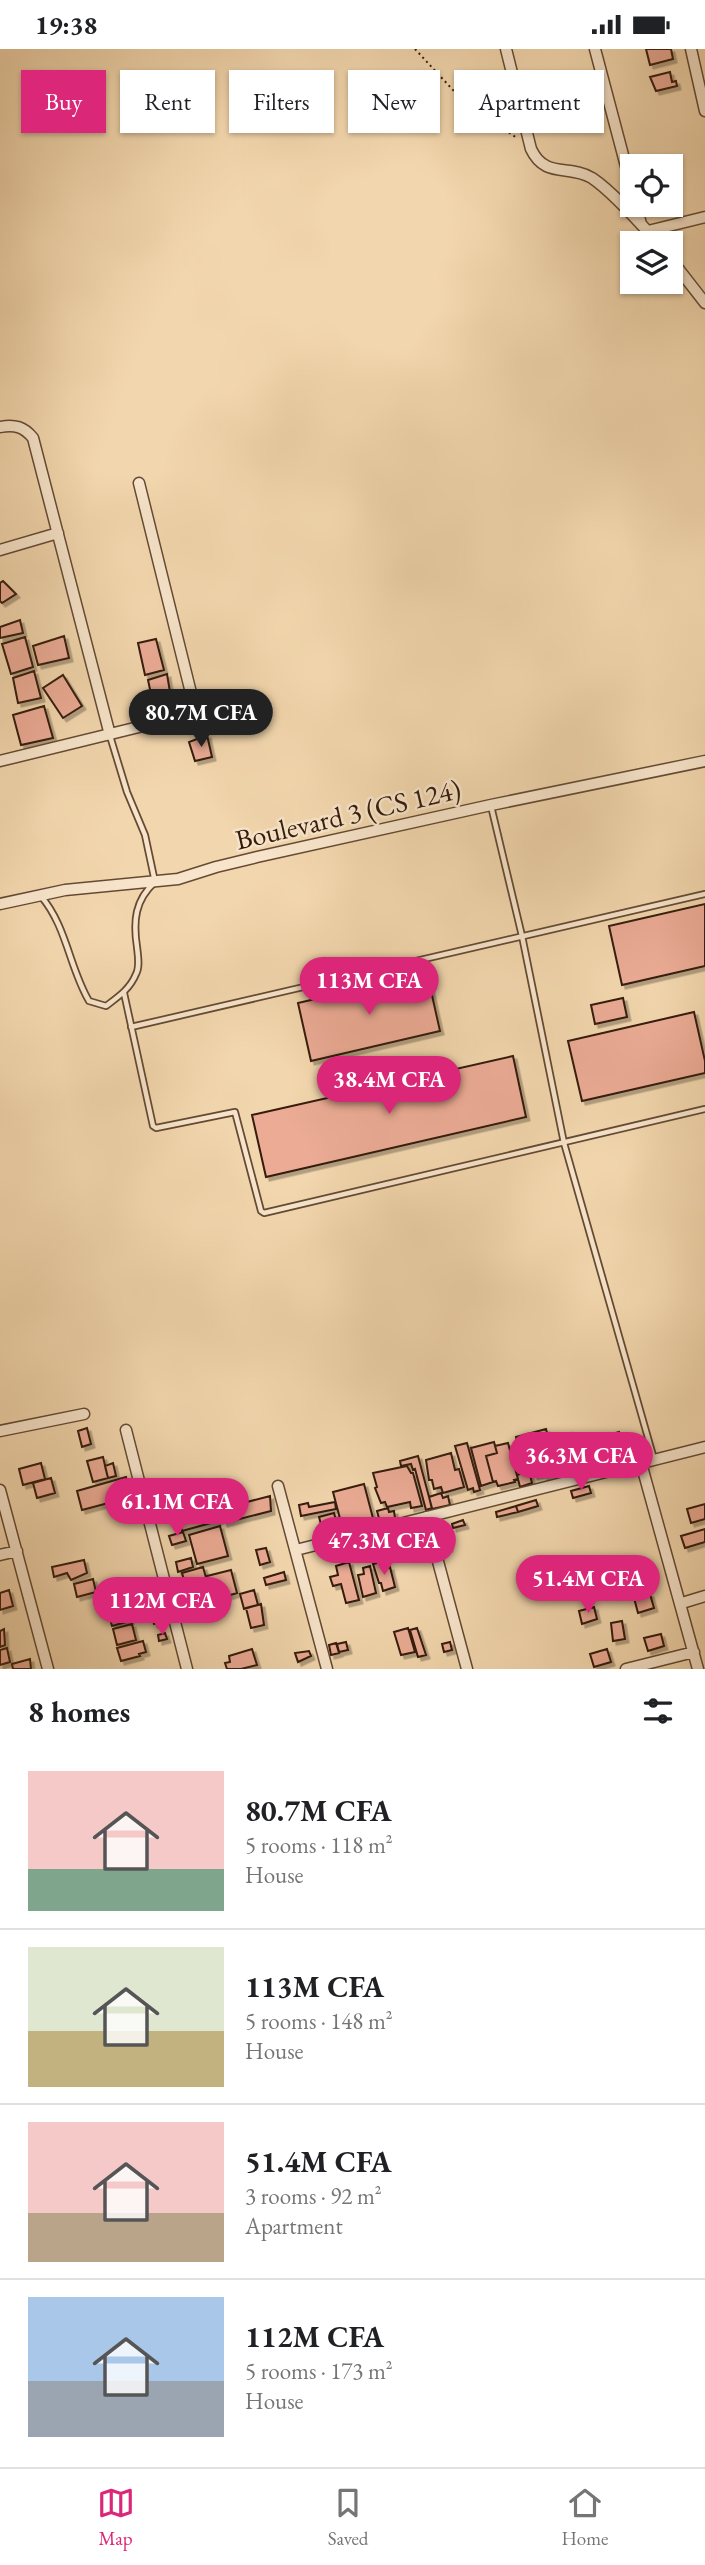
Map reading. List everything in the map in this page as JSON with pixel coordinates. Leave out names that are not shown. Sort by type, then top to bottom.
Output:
[{"type":"street","points":[[506,49],[531,149],[538,162],[544,166],[590,177],[647,231]]},
{"type":"street","points":[[595,49],[623,154]]},
{"type":"street","points":[[691,49],[705,111]]},
{"type":"street","points":[[640,217],[644,228]]},
{"type":"street","points":[[644,228],[705,217]]},
{"type":"street","points":[[683,275],[705,303]]},
{"type":"street","points":[[0,428],[10,425],[25,429],[33,438],[110,735]]},
{"type":"street","points":[[0,749],[2,761],[196,713],[139,483]]},
{"type":"street","points":[[0,550],[58,533]]},
{"type":"street","name":"Boulevard 3 (CS 124)","points":[[0,904],[39,894],[102,885],[178,879],[226,864],[705,761]]},
{"type":"street","points":[[0,1431],[83,1414]]},
{"type":"street","points":[[126,1430],[187,1669]]},
{"type":"street","points":[[296,1550],[705,1447]]},
{"type":"street","points":[[641,1463],[698,1669]]},
{"type":"street","points":[[278,1486],[327,1669]]},
{"type":"street","points":[[0,1490],[48,1669]]},
{"type":"street","points":[[426,1517],[467,1669]]},
{"type":"street","points":[[0,1555],[17,1551]]},
{"type":"street","points":[[681,1603],[705,1596]]},
{"type":"street","points":[[626,1669],[694,1652]]},
{"type":"lane","points":[[39,894],[59,926],[80,985],[89,1001],[106,1006],[124,993],[138,971],[135,936],[137,904],[155,882],[145,835],[127,792],[110,735]]},
{"type":"lane","points":[[491,805],[522,936],[564,1143],[654,1460]]},
{"type":"lane","points":[[131,1027],[705,894]]},
{"type":"lane","points":[[124,993],[153,1126],[156,1128],[235,1112],[261,1211],[264,1213],[705,1109]]},
{"type":"path","points":[[415,49],[465,103],[531,149]]},
{"type":"building","points":[[646,49],[671,49],[673,59],[650,65]]},
{"type":"building","points":[[670,72],[672,82],[676,81],[677,86],[656,91],[650,77]]},
{"type":"building","points":[[3,581],[16,594],[2,603],[0,583]]},
{"type":"building","points":[[20,620],[23,633],[0,638],[0,627]]},
{"type":"building","points":[[64,636],[69,658],[38,665],[33,646]]},
{"type":"building","points":[[25,637],[33,667],[11,674],[2,644]]},
{"type":"building","points":[[156,639],[164,670],[145,675],[138,643]]},
{"type":"building","points":[[34,671],[41,698],[18,703],[13,678]]},
{"type":"building","points":[[167,674],[172,704],[154,708],[148,680]]},
{"type":"building","points":[[63,675],[82,706],[63,718],[43,688]]},
{"type":"building","points":[[44,706],[53,738],[21,745],[13,715]]},
{"type":"building","points":[[207,735],[212,757],[195,761],[189,742]]},
{"type":"building","points":[[705,904],[705,966],[622,985],[609,926]]},
{"type":"building","points":[[427,973],[440,1031],[311,1061],[298,1003]]},
{"type":"building","points":[[623,998],[627,1017],[595,1024],[591,1005]]},
{"type":"building","points":[[694,1012],[705,1061],[705,1073],[582,1101],[568,1041]]},
{"type":"building","points":[[513,1056],[526,1117],[266,1177],[252,1115]]},
{"type":"building","points":[[87,1428],[91,1444],[82,1447],[78,1431]]},
{"type":"building","points":[[546,1429],[550,1444],[520,1454],[516,1437]]},
{"type":"building","points":[[619,1432],[626,1460],[613,1464],[607,1442],[614,1440],[612,1434]]},
{"type":"building","points":[[572,1433],[576,1447],[565,1449],[562,1436]]},
{"type":"building","points":[[494,1442],[497,1453],[486,1456],[493,1482],[481,1486],[471,1448]]},
{"type":"building","points":[[467,1443],[480,1490],[474,1492],[473,1488],[468,1490],[455,1446]]},
{"type":"building","points":[[508,1443],[518,1479],[498,1486],[496,1481],[493,1482],[486,1456],[497,1453],[495,1446]]},
{"type":"building","points":[[634,1443],[638,1457],[626,1460],[622,1446]]},
{"type":"building","points":[[550,1444],[552,1451],[556,1450],[561,1469],[544,1476],[534,1476],[533,1470],[525,1472],[519,1455]]},
{"type":"building","points":[[451,1453],[455,1470],[459,1469],[464,1487],[443,1493],[441,1487],[434,1489],[432,1480],[429,1480],[426,1460]]},
{"type":"building","points":[[418,1456],[432,1508],[426,1510],[415,1469],[413,1470],[411,1464],[401,1466],[400,1461]]},
{"type":"building","points":[[103,1457],[108,1478],[93,1482],[87,1461]]},
{"type":"building","points":[[581,1458],[584,1470],[572,1474],[569,1461]]},
{"type":"building","points":[[41,1463],[45,1479],[23,1485],[19,1469]]},
{"type":"building","points":[[113,1463],[116,1476],[108,1478],[105,1466]]},
{"type":"building","points":[[407,1466],[413,1473],[422,1506],[411,1508],[410,1502],[387,1507],[385,1502],[381,1503],[373,1473]]},
{"type":"building","points":[[529,1471],[532,1483],[520,1487],[517,1475]]},
{"type":"building","points":[[126,1477],[131,1497],[82,1510],[77,1491]]},
{"type":"building","points":[[51,1478],[55,1493],[37,1498],[33,1483]]},
{"type":"building","points":[[364,1484],[374,1522],[343,1530],[333,1492]]},
{"type":"building","points":[[589,1486],[591,1493],[573,1498],[571,1491]]},
{"type":"building","points":[[441,1493],[443,1498],[448,1496],[450,1505],[432,1509],[429,1497]]},
{"type":"building","points":[[203,1494],[208,1513],[216,1511],[218,1521],[182,1531],[178,1517],[185,1515],[181,1500]]},
{"type":"building","points":[[270,1496],[271,1511],[224,1523],[220,1509]]},
{"type":"building","points":[[536,1500],[538,1506],[518,1512],[516,1506]]},
{"type":"building","points":[[335,1502],[336,1509],[301,1516],[299,1505],[308,1503],[309,1507]]},
{"type":"building","points":[[705,1504],[705,1519],[691,1523],[687,1509]]},
{"type":"building","points":[[516,1506],[518,1512],[497,1517],[496,1512]]},
{"type":"building","points":[[388,1508],[389,1512],[394,1511],[395,1518],[380,1522],[377,1511]]},
{"type":"building","points":[[334,1513],[339,1531],[324,1535],[319,1517]]},
{"type":"building","points":[[463,1520],[465,1525],[453,1528],[452,1524]]},
{"type":"building","points":[[220,1526],[228,1556],[197,1564],[189,1535]]},
{"type":"building","points":[[705,1529],[705,1542],[685,1548],[681,1536]]},
{"type":"building","points":[[444,1530],[449,1548],[442,1549],[437,1532]]},
{"type":"building","points":[[183,1532],[186,1541],[172,1545],[169,1536]]},
{"type":"building","points":[[266,1548],[270,1562],[260,1565],[256,1550]]},
{"type":"building","points":[[191,1558],[193,1567],[178,1572],[176,1562]]},
{"type":"building","points":[[84,1560],[87,1573],[71,1580],[67,1573],[54,1577],[52,1567]]},
{"type":"building","points":[[349,1562],[359,1600],[346,1603],[341,1584],[333,1586],[330,1577],[338,1575],[336,1566]]},
{"type":"building","points":[[381,1562],[383,1569],[390,1567],[395,1587],[383,1591],[373,1564]]},
{"type":"building","points":[[370,1566],[376,1593],[363,1597],[358,1575],[364,1574],[363,1568]]},
{"type":"building","points":[[203,1567],[207,1581],[186,1586],[182,1573]]},
{"type":"building","points":[[231,1570],[237,1593],[211,1601],[207,1576]]},
{"type":"building","points":[[284,1572],[286,1580],[266,1585],[264,1578]]},
{"type":"building","points":[[93,1579],[96,1592],[77,1597],[74,1584]]},
{"type":"building","points":[[151,1579],[152,1586],[144,1588],[143,1582]]},
{"type":"building","points":[[127,1588],[131,1600],[107,1609],[103,1594]]},
{"type":"building","points":[[9,1590],[13,1606],[0,1610],[0,1593]]},
{"type":"building","points":[[254,1590],[258,1605],[244,1609],[240,1594]]},
{"type":"building","points":[[209,1593],[211,1601],[193,1606],[191,1598]]},
{"type":"building","points":[[650,1594],[654,1608],[638,1613],[634,1598]]},
{"type":"building","points":[[154,1597],[156,1604],[149,1606],[147,1599]]},
{"type":"building","points":[[261,1604],[264,1625],[251,1628],[246,1608]]},
{"type":"building","points":[[132,1605],[135,1617],[112,1626],[108,1612]]},
{"type":"building","points":[[594,1607],[597,1619],[582,1624],[579,1611]]},
{"type":"building","points":[[160,1614],[162,1621],[154,1624],[152,1617]]},
{"type":"building","points":[[622,1621],[625,1639],[613,1641],[611,1623]]},
{"type":"building","points":[[132,1624],[136,1640],[117,1645],[113,1629]]},
{"type":"building","points":[[408,1628],[415,1652],[401,1655],[394,1632]]},
{"type":"building","points":[[417,1628],[426,1655],[418,1657],[410,1630]]},
{"type":"building","points":[[4,1629],[5,1645],[0,1647],[0,1631]]},
{"type":"building","points":[[165,1633],[167,1639],[159,1641],[158,1635]]},
{"type":"building","points":[[661,1634],[664,1646],[648,1651],[644,1638]]},
{"type":"building","points":[[143,1641],[146,1652],[121,1661],[117,1648]]},
{"type":"building","points":[[346,1642],[348,1650],[339,1652],[337,1644]]},
{"type":"building","points":[[450,1642],[452,1650],[444,1652],[442,1644]]},
{"type":"building","points":[[336,1643],[339,1653],[331,1655],[329,1645]]},
{"type":"building","points":[[7,1648],[10,1662],[0,1665],[0,1650]]},
{"type":"building","points":[[252,1649],[257,1665],[227,1669],[225,1663],[230,1662],[229,1656]]},
{"type":"building","points":[[607,1649],[611,1662],[594,1667],[590,1654]]},
{"type":"building","points":[[309,1651],[311,1656],[298,1662],[295,1653]]},
{"type":"building","points":[[30,1659],[31,1669],[13,1669],[12,1664]]}]
